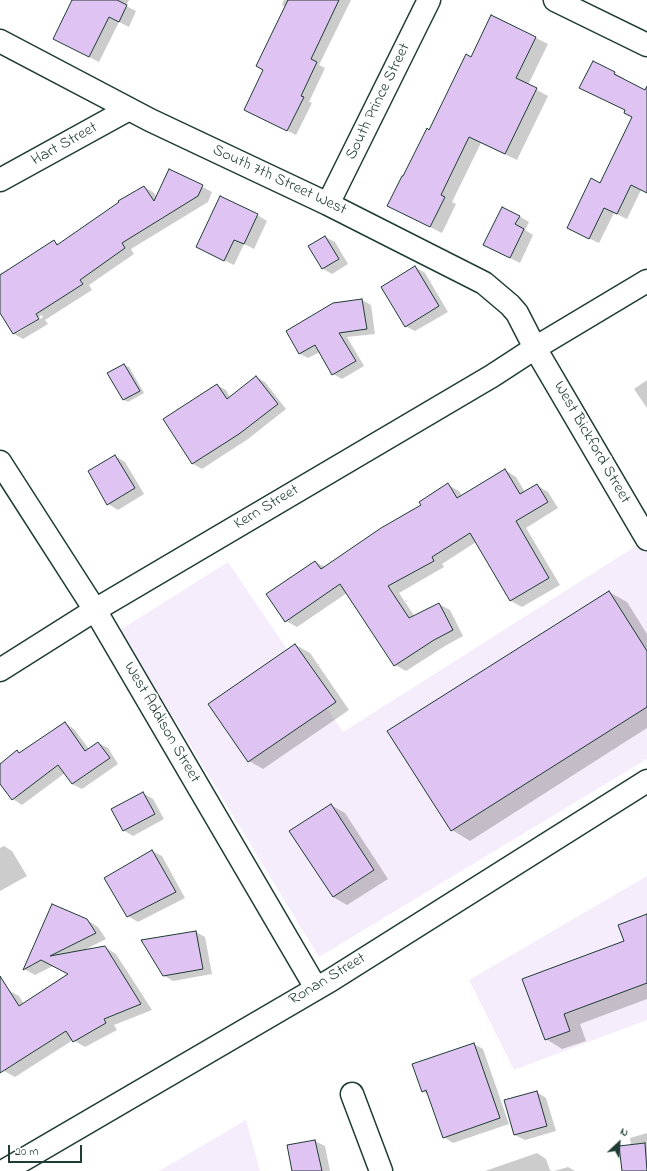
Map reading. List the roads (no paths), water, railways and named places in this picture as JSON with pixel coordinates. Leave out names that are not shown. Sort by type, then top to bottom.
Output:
[{"type":"street","name":"South Prince Street","points":[[328,204],[429,0]]},
{"type":"street","points":[[555,0],[647,45]]},
{"type":"street","name":"South 7th Street West","points":[[0,41],[129,109],[328,204],[484,283],[510,305],[517,313],[535,348]]},
{"type":"street","name":"Hart Street","points":[[0,180],[129,109]]},
{"type":"street","name":"Kern Street","points":[[0,670],[95,610],[485,380],[535,348],[647,281]]},
{"type":"street","name":"West Bickford Street","points":[[535,348],[647,539]]},
{"type":"street","name":"West Addison Street","points":[[0,462],[95,610],[316,988]]},
{"type":"street","name":"Ronan Street","points":[[4,1171],[316,988],[647,781]]},
{"type":"street","points":[[352,1094],[381,1171]]}]
